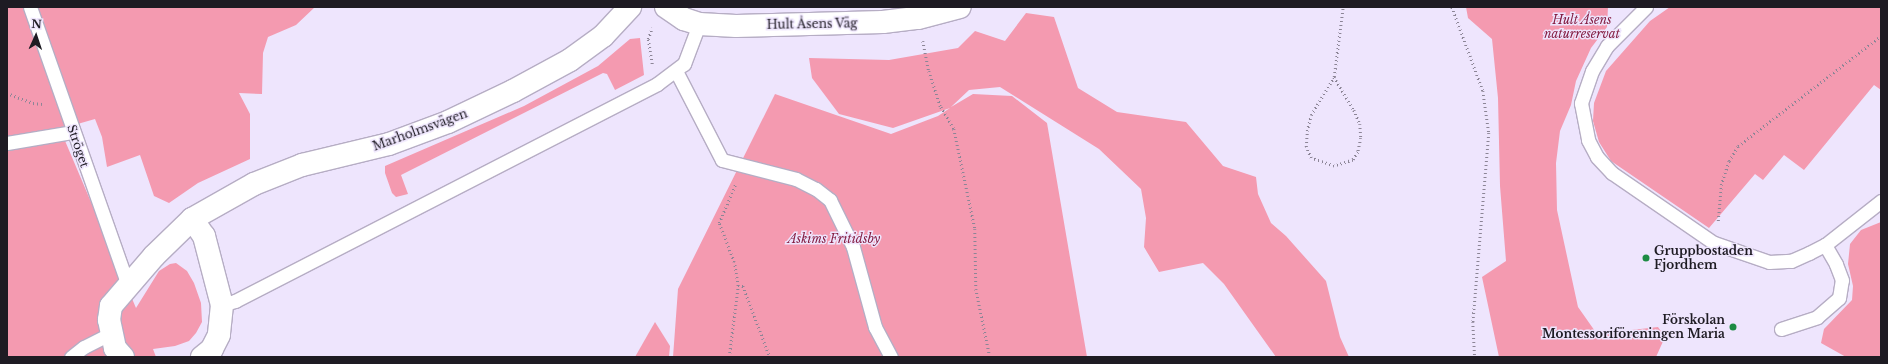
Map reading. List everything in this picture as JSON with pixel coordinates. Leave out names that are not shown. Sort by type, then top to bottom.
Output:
[{"type":"street","name":"Marholmsvägen","points":[[123,357],[115,348],[109,320],[111,306],[128,285],[192,219],[254,184],[302,165],[389,144],[448,122],[513,91],[570,60],[603,36],[630,7]]},
{"type":"street","name":"Hult Åsens Väg","points":[[666,7],[684,19],[699,24],[736,26],[876,23],[918,18],[960,7]]},
{"type":"street","points":[[192,219],[204,236],[222,305],[219,335],[212,349],[202,357]]},
{"type":"lane","name":"Ströget","points":[[30,7],[128,285]]},
{"type":"lane","points":[[1646,7],[1607,46],[1592,71],[1581,103],[1583,124],[1597,156],[1612,173],[1714,243],[1769,262],[1791,261],[1825,245],[1881,201]]},
{"type":"lane","points":[[222,305],[234,301],[657,84],[684,64],[699,24]]},
{"type":"lane","points":[[676,71],[722,160],[796,179],[816,189],[830,200],[853,247],[876,328],[891,357]]},
{"type":"lane","points":[[7,143],[73,132]]},
{"type":"lane","points":[[1781,329],[1817,317],[1839,298],[1842,280],[1836,264],[1825,245]]},
{"type":"lane","points":[[71,357],[84,347],[112,333]]},
{"type":"path","points":[[1334,77],[1354,110],[1360,124],[1361,138],[1358,152],[1353,160],[1334,166],[1311,158],[1306,147],[1311,115],[1334,77],[1343,7]]},
{"type":"path","points":[[1452,7],[1483,91],[1488,133],[1474,322],[1475,357]]},
{"type":"path","points":[[918,18],[929,71],[941,107],[954,129],[975,229],[976,289],[990,357]]},
{"type":"path","points":[[653,27],[648,39],[657,84]]},
{"type":"path","points":[[1714,243],[1718,235],[1721,185],[1729,161],[1738,146],[1881,36]]},
{"type":"path","points":[[7,93],[33,104],[64,106]]},
{"type":"path","points":[[729,357],[738,286],[734,262],[719,223],[744,165]]},
{"type":"path","points":[[738,286],[743,286],[770,357]]},
{"type":"green space","points":[[7,7],[315,7],[296,25],[268,37],[263,53],[262,94],[239,93],[250,114],[250,159],[198,183],[169,203],[154,196],[140,155],[107,167],[102,137],[95,119],[60,129],[136,308],[159,271],[170,264],[176,263],[187,271],[194,283],[201,303],[202,322],[196,333],[189,341],[175,346],[153,349],[156,357],[7,357]]},
{"type":"green space","name":"Hult Åsens naturreservat","points":[[1466,7],[1608,7],[1607,27],[1591,48],[1576,81],[1571,105],[1560,131],[1556,163],[1557,210],[1578,307],[1597,334],[1658,327],[1665,337],[1656,357],[1499,357],[1482,277],[1506,261],[1500,186],[1498,98],[1492,39],[1468,18]]},
{"type":"green space","points":[[1670,7],[1881,7],[1881,90],[1874,85],[1804,170],[1784,155],[1763,180],[1755,174],[1709,228],[1611,161],[1599,142],[1593,121],[1594,103],[1606,71],[1650,21]]},
{"type":"green space","name":"Askims Fritidsby","points":[[1026,13],[1054,17],[1078,88],[1117,112],[1186,122],[1223,166],[1256,177],[1258,194],[1271,223],[1286,236],[1326,281],[1340,337],[1349,357],[1276,357],[1224,284],[1203,263],[1159,272],[1144,247],[1146,218],[1141,189],[1099,149],[1000,87],[969,90],[951,107],[973,94],[1012,96],[1047,123],[1087,357],[673,357],[678,289],[775,94],[891,134],[938,116],[950,108],[893,128],[839,114],[812,78],[809,58],[889,60],[958,48],[975,31],[1005,41]]},
{"type":"green space","points":[[640,38],[644,75],[615,90],[607,74],[603,73],[401,175],[408,194],[396,197],[392,193],[385,173],[385,166],[524,106],[598,66],[630,39]]},
{"type":"green space","points":[[1881,222],[1881,357],[1846,357],[1821,343],[1824,329],[1852,300],[1853,286],[1848,264],[1850,244],[1861,230]]},
{"type":"green space","points":[[655,322],[670,346],[669,357],[635,357]]},
{"type":"place","name":"Gruppbostaden Fjordhem","points":[[1646,258]]},
{"type":"place","name":"Förskolan Montessoriföreningen Maria","points":[[1733,327]]}]
